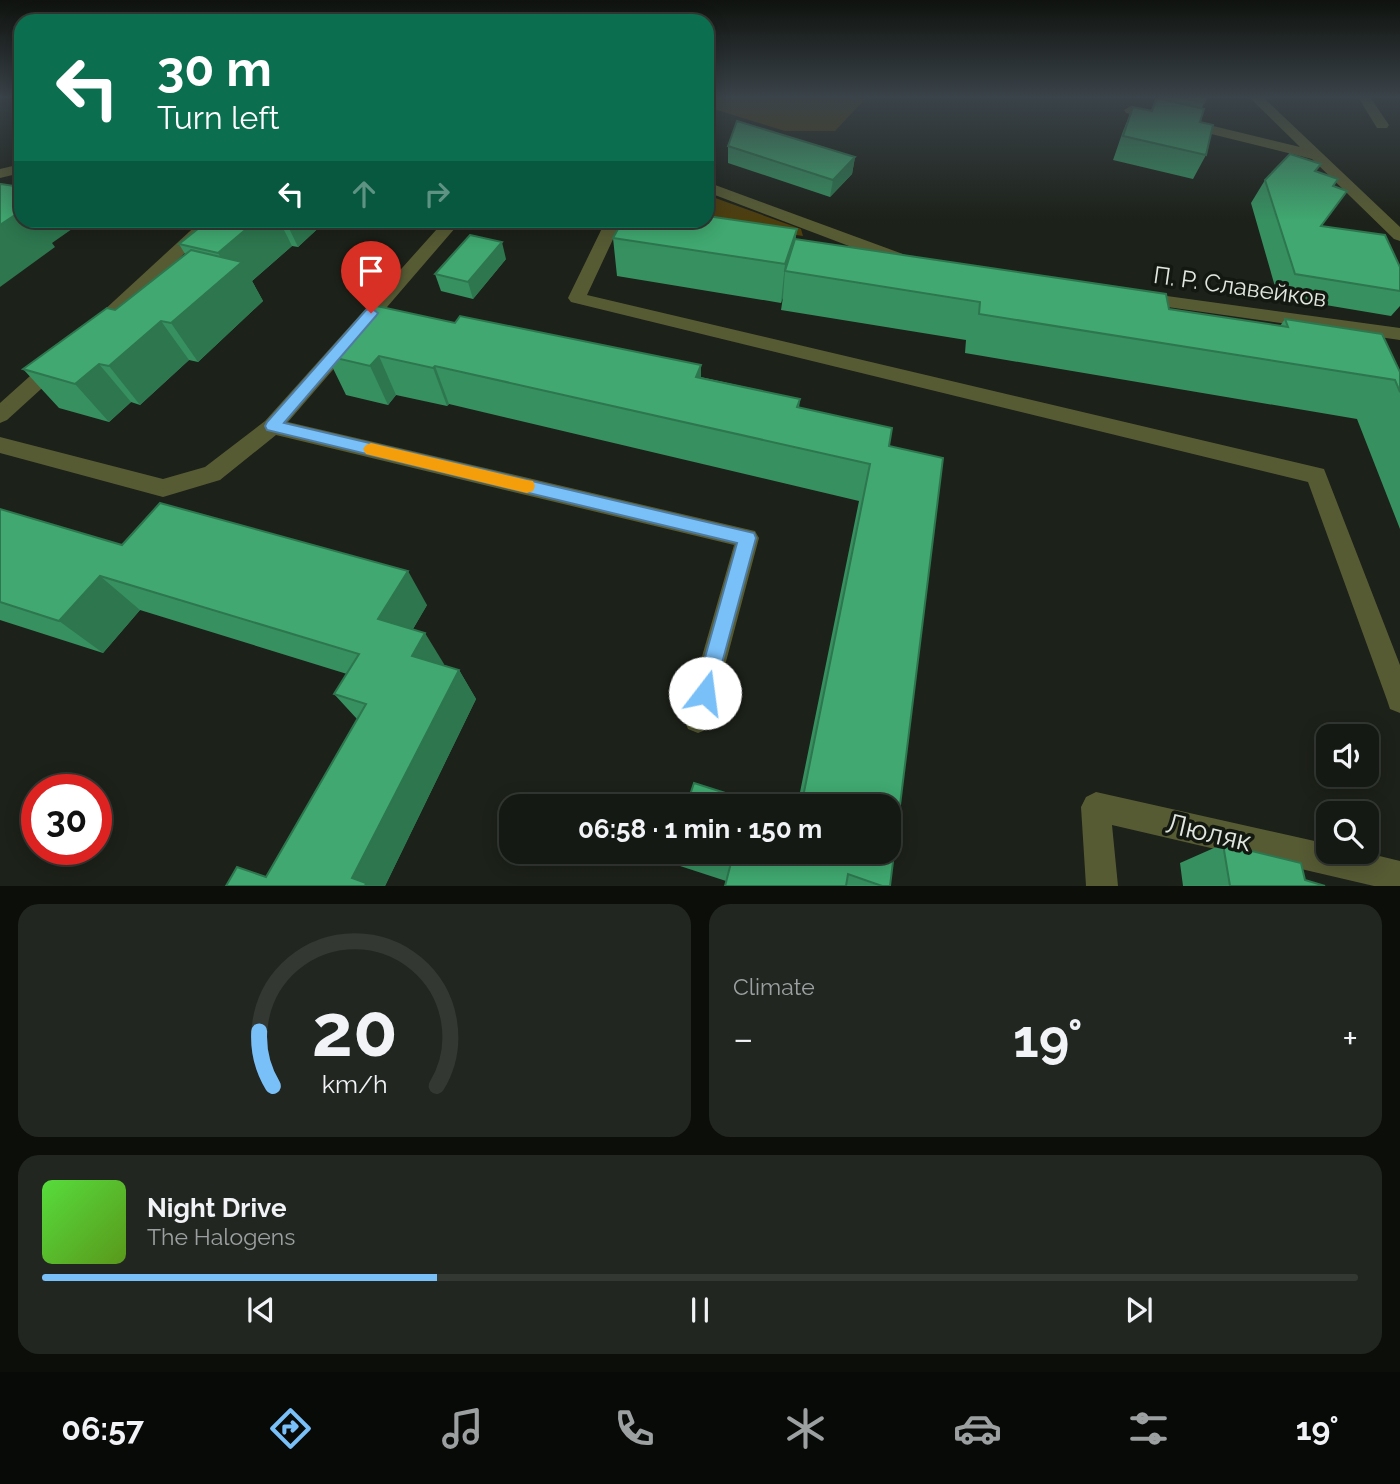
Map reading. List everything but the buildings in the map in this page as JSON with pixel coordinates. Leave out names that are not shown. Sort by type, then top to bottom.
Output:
[{"type":"street","points":[[1248,138],[1316,155]]},
{"type":"street","points":[[1299,138],[1400,236]]},
{"type":"street","points":[[714,190],[921,267],[846,257]]},
{"type":"street","points":[[0,415],[203,228]]},
{"type":"street","points":[[0,445],[163,488],[212,474],[272,426],[447,228]]},
{"type":"street","points":[[616,228],[577,298],[1316,475],[1400,700]]},
{"type":"street","name":"П. Р. Славейков","points":[[1116,295],[1400,334]]},
{"type":"street","points":[[272,426],[747,538],[698,719]]},
{"type":"street","name":"Люляк","points":[[1102,886],[1096,807],[1400,876]]},
{"type":"shaded area","points":[[714,198],[801,229],[803,236],[714,223]]},
{"type":"slow traffic","points":[[371,449],[527,486]]},
{"type":"route","points":[[371,313],[272,426],[747,538],[705,693]]}]
